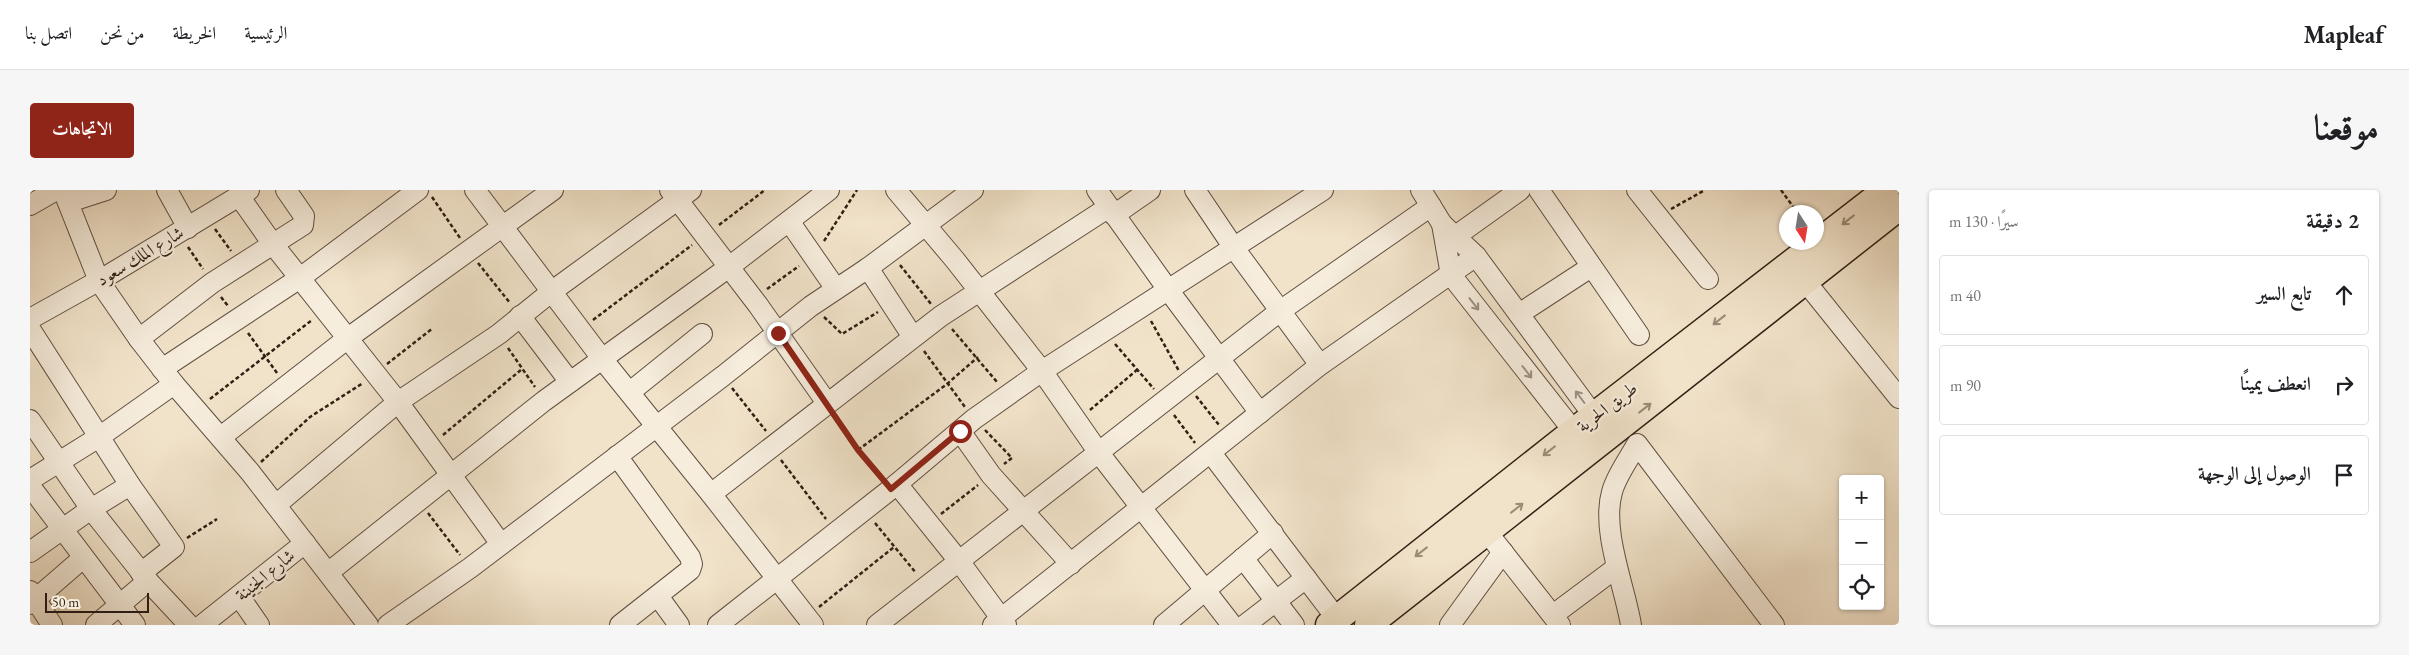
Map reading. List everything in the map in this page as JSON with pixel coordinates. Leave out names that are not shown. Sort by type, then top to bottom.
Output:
[{"type":"main road","name":"طريق الحرية","points":[[1333,622],[1605,434],[1805,281],[1884,196]]},
{"type":"main road","name":"طريق الحرية","points":[[1368,625],[1495,542],[1605,434],[1884,196]]},
{"type":"street","points":[[30,204],[63,194],[106,190]]},
{"type":"street","points":[[168,190],[183,231]]},
{"type":"street","points":[[139,339],[212,283],[272,242],[301,226],[305,220],[304,216],[286,190]]},
{"type":"street","points":[[162,369],[300,278],[418,190]]},
{"type":"street","points":[[475,190],[603,360],[810,621]]},
{"type":"street","points":[[221,437],[348,338],[553,190]]},
{"type":"street","points":[[329,572],[544,401],[729,267],[829,190]]},
{"type":"street","points":[[896,190],[980,291],[1042,370],[1099,453],[1232,625]]},
{"type":"street","points":[[388,625],[470,568],[812,306],[868,268],[973,190]]},
{"type":"street","points":[[1097,190],[1219,360],[1260,413]]},
{"type":"street","points":[[711,494],[941,316],[1112,211],[1150,190]]},
{"type":"street","points":[[1195,190],[1234,248],[1320,365]]},
{"type":"street","points":[[718,625],[894,487],[967,425],[1042,370],[1143,308],[1323,190]]},
{"type":"street","points":[[1448,234],[1520,190]]},
{"type":"street","points":[[1539,190],[1639,335]]},
{"type":"street","points":[[1637,190],[1708,279]]},
{"type":"street","points":[[244,193],[272,242],[398,402],[501,544]]},
{"type":"street","name":"شارع الملك سعود","points":[[30,319],[100,281],[244,193]]},
{"type":"street","points":[[63,194],[100,281],[139,339],[174,384],[250,472],[368,625]]},
{"type":"street","points":[[276,505],[398,402],[499,334],[680,194],[706,235],[827,403]]},
{"type":"street","points":[[876,625],[1426,198],[1448,234],[1476,256],[1605,434],[1614,486],[1610,501],[1616,568],[1631,625]]},
{"type":"street","points":[[789,222],[814,255],[836,289]]},
{"type":"street","points":[[1448,234],[1450,275],[1605,434],[1774,625]]},
{"type":"street","points":[[894,487],[959,561],[1000,623],[1320,365],[1476,256]]},
{"type":"street","points":[[1519,314],[1591,267]]},
{"type":"street","points":[[868,268],[913,337]]},
{"type":"street","points":[[1805,281],[1899,398]]},
{"type":"street","points":[[520,316],[570,382]]},
{"type":"street","points":[[30,329],[130,485],[174,547],[119,605],[96,625]]},
{"type":"street","points":[[630,392],[702,334]]},
{"type":"street","points":[[30,480],[99,437],[174,384]]},
{"type":"street","points":[[30,420],[90,509],[145,577],[189,625]]},
{"type":"street","points":[[967,425],[991,475],[1071,564]]},
{"type":"street","points":[[1208,455],[1273,534],[1306,578],[1333,622]]},
{"type":"street","points":[[617,456],[692,559],[690,570],[620,625]]},
{"type":"street","points":[[30,552],[90,509],[130,485]]},
{"type":"street","points":[[30,486],[135,625]]},
{"type":"street","points":[[1164,625],[1185,619],[1207,591],[1273,534]]},
{"type":"street","points":[[1450,625],[1495,542],[1557,620],[1616,568]]},
{"type":"street","name":"شارع الجنينة","points":[[202,625],[305,543]]},
{"type":"street","points":[[52,625],[32,598],[83,558]]},
{"type":"street","points":[[1243,558],[1294,625]]},
{"type":"street","points":[[1245,625],[1306,578]]},
{"type":"street","points":[[239,596],[259,625]]},
{"type":"street","points":[[658,596],[679,625]]},
{"type":"path","points":[[426,190],[468,250],[520,316]]},
{"type":"path","points":[[581,329],[765,190]]},
{"type":"path","points":[[758,305],[769,286],[814,255],[857,190]]},
{"type":"path","points":[[1661,218],[1675,206],[1705,190]]},
{"type":"path","points":[[1781,190],[1792,205]]},
{"type":"path","points":[[206,217],[241,265]]},
{"type":"path","points":[[183,231],[212,283],[237,319],[266,355],[286,386]]},
{"type":"path","points":[[890,252],[941,316],[978,357],[1008,396]]},
{"type":"path","points":[[812,306],[842,334],[892,303]]},
{"type":"path","points":[[197,409],[312,321],[322,304]]},
{"type":"path","points":[[1143,308],[1187,384],[1229,438]]},
{"type":"path","points":[[250,472],[310,417],[355,389],[433,328]]},
{"type":"path","points":[[1104,332],[1138,369],[1208,455]]},
{"type":"path","points":[[499,334],[544,401]]},
{"type":"path","points":[[913,337],[947,384],[967,425],[1012,458],[928,524]]},
{"type":"path","points":[[858,450],[947,384],[978,357]]},
{"type":"path","points":[[430,446],[522,369]]},
{"type":"path","points":[[1078,420],[1138,369]]},
{"type":"path","points":[[723,376],[836,532]]},
{"type":"path","points":[[827,403],[858,450],[894,487]]},
{"type":"path","points":[[419,501],[470,568]]},
{"type":"path","points":[[865,510],[926,586]]},
{"type":"path","points":[[174,547],[217,519]]},
{"type":"path","points":[[810,621],[894,547]]},
{"type":"route","points":[[778,333],[858,450],[891,489],[960,431]]}]
